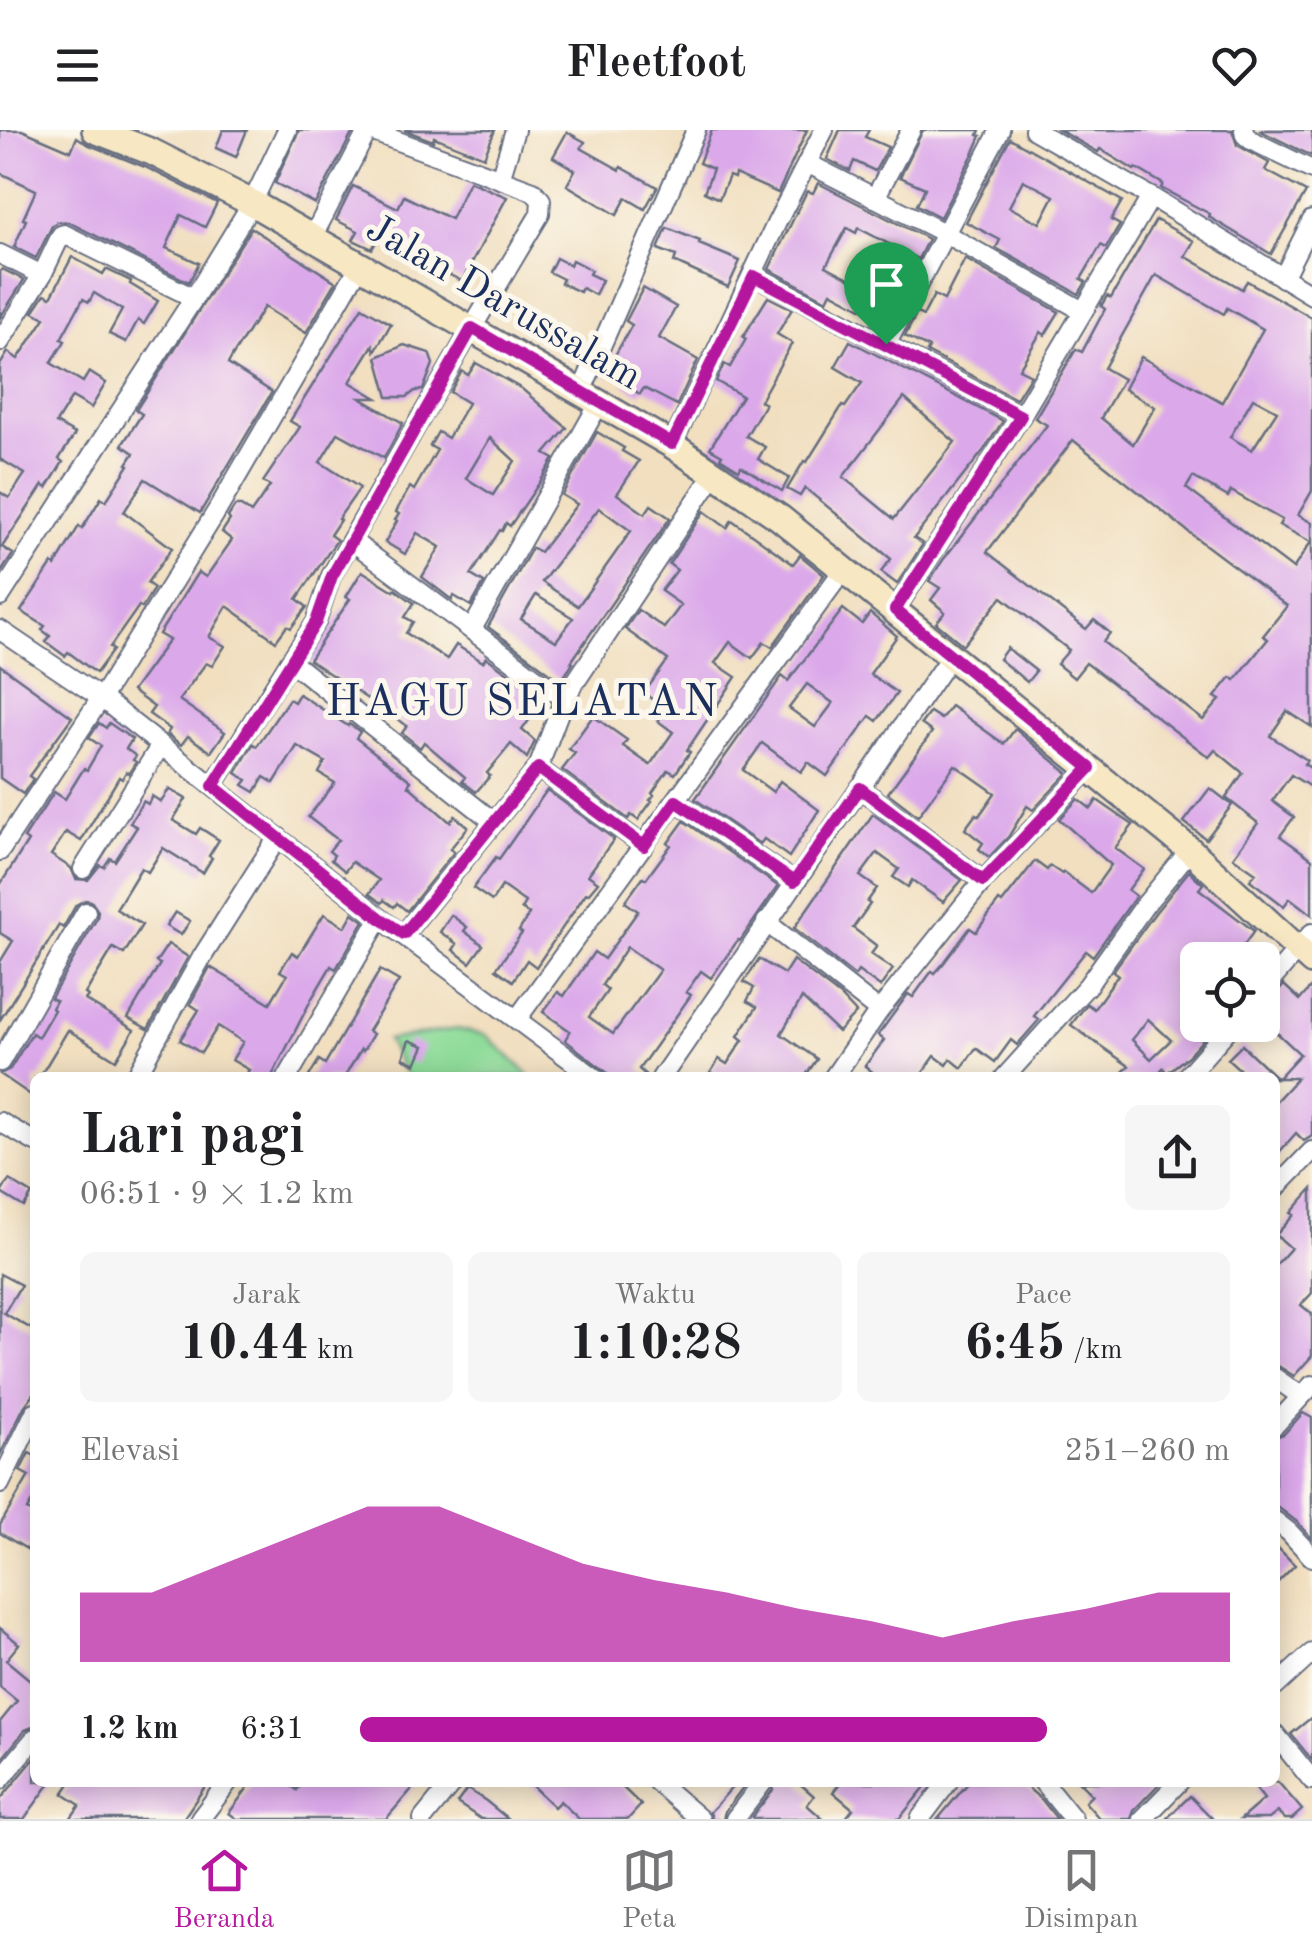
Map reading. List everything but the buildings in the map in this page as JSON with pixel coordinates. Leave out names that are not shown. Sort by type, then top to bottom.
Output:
[{"type":"street","name":"Jalan Darussalam","points":[[95,130],[152,152],[252,203],[672,444],[780,518],[844,568],[1308,948]]},
{"type":"street","points":[[0,597],[194,298],[252,203],[287,130]]},
{"type":"street","points":[[213,786],[316,622],[332,576],[540,214],[540,200],[533,191],[368,130],[312,238]]},
{"type":"street","points":[[500,179],[516,130]]},
{"type":"street","points":[[472,629],[590,397],[696,130]]},
{"type":"street","points":[[672,444],[824,130]]},
{"type":"street","points":[[875,198],[911,130]]},
{"type":"street","points":[[886,344],[1000,130]]},
{"type":"street","points":[[1034,130],[1312,295]]},
{"type":"street","points":[[1244,130],[1251,140],[1312,170]]},
{"type":"street","points":[[807,163],[944,232],[1083,311]]},
{"type":"street","points":[[895,610],[1021,416],[1151,198]]},
{"type":"street","points":[[1282,278],[1312,220]]},
{"type":"street","points":[[0,342],[61,235],[68,234],[194,298]]},
{"type":"street","points":[[0,254],[42,274]]},
{"type":"street","points":[[0,851],[218,509],[360,265]]},
{"type":"street","points":[[754,276],[1021,416]]},
{"type":"street","points":[[404,934],[538,768],[564,699],[714,474]]},
{"type":"street","points":[[352,541],[564,699]]},
{"type":"street","points":[[518,1019],[844,568]]},
{"type":"street","points":[[0,630],[101,698],[380,918],[587,1072]]},
{"type":"street","points":[[671,1072],[766,922],[950,657]]},
{"type":"street","points":[[290,661],[494,822]]},
{"type":"street","points":[[83,869],[161,745]]},
{"type":"street","points":[[538,768],[644,846]]},
{"type":"street","points":[[837,1072],[878,1011],[983,881],[1090,768]]},
{"type":"street","points":[[860,788],[983,881]]},
{"type":"street","points":[[676,801],[794,882]]},
{"type":"street","points":[[137,1072],[202,957],[278,837]]},
{"type":"street","points":[[1009,1072],[1088,985],[1190,850]]},
{"type":"street","points":[[0,1062],[86,912]]},
{"type":"street","points":[[290,1072],[380,918]]},
{"type":"street","points":[[766,922],[878,1011]]},
{"type":"street","points":[[1280,974],[1308,948]]},
{"type":"street","points":[[1190,1072],[1217,1042]]},
{"type":"street","points":[[0,1122],[30,1139]]},
{"type":"street","points":[[1280,1183],[1312,1151]]},
{"type":"street","points":[[1280,1380],[1307,1390],[1280,1420]]},
{"type":"street","points":[[0,1484],[30,1422]]},
{"type":"street","points":[[1280,1525],[1312,1557]]},
{"type":"street","points":[[1280,1683],[1312,1653]]},
{"type":"street","points":[[1280,1740],[1312,1780]]},
{"type":"street","points":[[0,1780],[30,1744]]},
{"type":"street","points":[[200,1819],[224,1787]]},
{"type":"street","points":[[423,1819],[449,1787]]},
{"type":"street","points":[[663,1787],[700,1819]]},
{"type":"street","points":[[735,1819],[759,1787]]},
{"type":"street","points":[[920,1819],[944,1787]]},
{"type":"street","points":[[1047,1787],[1074,1819],[1084,1813],[1092,1819]]},
{"type":"street","points":[[1143,1819],[1174,1787]]},
{"type":"green space","points":[[457,1029],[486,1035],[526,1072],[404,1072],[387,1040]]},
{"type":"district","name":"HAGU SELATAN","points":[[523,703]]},
{"type":"route","points":[[754,276],[886,344],[1021,416],[895,610],[1090,768],[983,881],[860,788],[794,882],[676,801],[644,846],[538,768],[404,934],[213,786],[316,622],[332,576],[472,328],[672,444],[754,276]]}]
